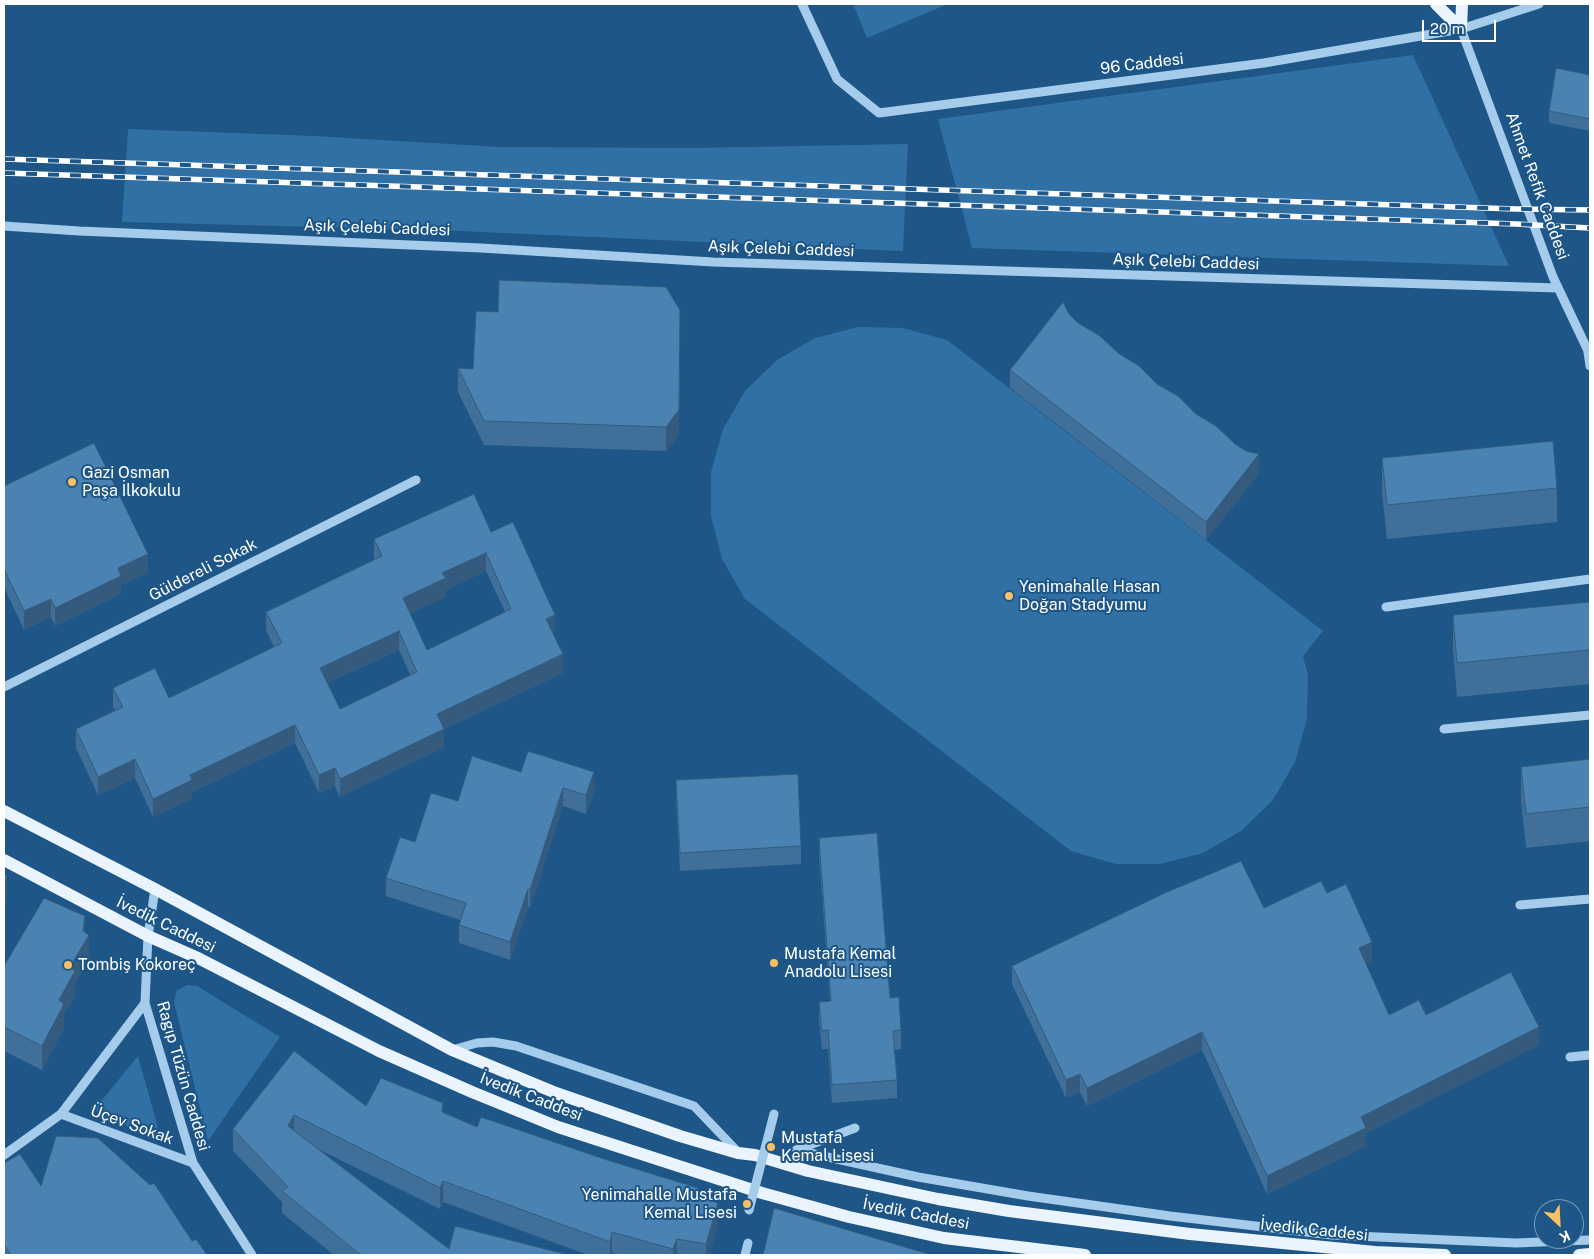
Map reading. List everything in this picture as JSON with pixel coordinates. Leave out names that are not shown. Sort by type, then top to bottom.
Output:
[{"type":"main road","name":"Ahmet Refik Caddesi","points":[[1436,4],[1461,29]]},
{"type":"main road","name":"Ahmet Refik Caddesi","points":[[1461,29],[1462,4]]},
{"type":"main road","name":"İvedik Caddesi","points":[[4,811],[155,889],[452,1050],[556,1093],[680,1136],[808,1171],[938,1199],[1009,1211],[1190,1234],[1375,1252],[1445,1255]]},
{"type":"main road","name":"İvedik Caddesi","points":[[4,860],[148,936],[198,958],[379,1051],[472,1092],[585,1136],[762,1193],[849,1217],[944,1238],[1085,1255]]},
{"type":"main road","points":[[1579,1255],[1590,1254]]},
{"type":"street","name":"96 Caddesi","points":[[802,4],[837,78],[879,113],[1264,63],[1461,29],[1539,4]]},
{"type":"street","name":"Ahmet Refik Caddesi","points":[[1461,29],[1558,288],[1589,353],[1590,366]]},
{"type":"street","name":"Aşık Çelebi Caddesi","points":[[4,226],[79,231],[471,247],[713,262],[1558,288]]},
{"type":"street","name":"Güldereli Sokak","points":[[4,687],[416,480]]},
{"type":"street","points":[[1386,606],[1590,579]]},
{"type":"street","points":[[1444,729],[1590,715]]},
{"type":"street","name":"Ragıp Tüzün Caddesi","points":[[155,889],[148,936],[145,1004],[193,1164],[252,1255]]},
{"type":"street","points":[[1520,905],[1590,899]]},
{"type":"street","name":"Üçev Sokak","points":[[4,1154],[61,1114],[145,1004]]},
{"type":"street","points":[[452,1050],[477,1043],[493,1042],[516,1046],[694,1106],[738,1153]]},
{"type":"street","points":[[1570,1057],[1590,1055]]},
{"type":"street","name":"Üçev Sokak","points":[[61,1114],[193,1164]]},
{"type":"street","points":[[749,1210],[774,1114]]},
{"type":"street","points":[[855,1128],[796,1150],[918,1177],[1028,1196],[1332,1236],[1516,1243],[1590,1240]]},
{"type":"street","points":[[745,1255],[748,1243]]},
{"type":"shaded area","points":[[853,4],[948,4],[867,38]]},
{"type":"shaded area","points":[[1413,55],[1509,266],[972,248],[938,119]]},
{"type":"shaded area","points":[[128,129],[314,136],[500,147],[692,148],[908,144],[903,251],[438,230],[122,222]]},
{"type":"shaded area","name":"Yenimahalle Hasan Doğan Stadyumu","points":[[858,327],[903,328],[947,340],[1323,631],[1303,656],[1308,675],[1307,719],[1295,762],[1273,800],[1241,831],[1203,853],[1160,864],[1116,864],[1071,851],[745,599],[722,559],[711,516],[711,472],[723,429],[745,391],[777,360],[815,338]]},
{"type":"shaded area","points":[[188,985],[197,986],[280,1037],[208,1141],[174,1002],[177,990]]},
{"type":"shaded area","points":[[138,1056],[162,1142],[94,1110]]},
{"type":"building","points":[[1556,68],[1590,75],[1590,119],[1549,111]]},
{"type":"building","points":[[499,280],[666,287],[680,310],[679,410],[666,427],[484,421],[458,368],[473,369],[476,311],[498,312]]},
{"type":"building","points":[[1063,302],[1069,314],[1078,323],[1100,336],[1118,353],[1139,366],[1157,384],[1178,396],[1196,414],[1216,426],[1235,444],[1246,451],[1259,454],[1206,522],[1010,370]]},
{"type":"building","points":[[1553,441],[1557,488],[1387,505],[1382,458]]},
{"type":"building","points":[[94,443],[148,554],[118,568],[121,576],[55,608],[51,599],[24,611],[4,569],[4,486]]},
{"type":"building","points":[[474,494],[491,532],[513,522],[555,615],[546,619],[563,654],[437,714],[444,729],[340,779],[335,768],[319,775],[295,725],[190,775],[192,780],[153,799],[135,759],[98,777],[76,729],[123,707],[113,688],[155,668],[169,698],[282,643],[266,612],[382,556],[374,539]],"holes":[[[486,553],[511,609],[427,650],[403,598],[446,578],[442,573]],[[399,631],[417,672],[340,709],[320,668]]]},
{"type":"building","points":[[1590,602],[1590,650],[1457,663],[1453,615]]},
{"type":"building","points":[[528,751],[594,772],[586,795],[563,788],[530,890],[528,889],[510,942],[459,925],[466,903],[386,878],[400,837],[415,842],[431,793],[458,801],[472,756],[521,772]]},
{"type":"building","points":[[1590,759],[1590,807],[1526,814],[1521,767]]},
{"type":"building","points":[[798,774],[801,846],[680,853],[676,780]]},
{"type":"building","points":[[877,833],[890,998],[899,997],[901,1030],[893,1031],[897,1080],[832,1085],[828,1030],[822,1031],[819,1002],[831,1001],[819,838]]},
{"type":"building","points":[[1241,861],[1264,908],[1321,881],[1327,893],[1346,884],[1372,942],[1359,948],[1389,1015],[1419,1000],[1426,1015],[1511,972],[1539,1027],[1361,1117],[1366,1128],[1267,1176],[1202,1032],[1087,1088],[1080,1074],[1066,1080],[1012,966],[1167,892]]},
{"type":"building","points":[[44,898],[85,916],[83,931],[89,935],[70,967],[75,971],[59,1000],[64,1004],[42,1046],[4,1027],[4,966]]},
{"type":"building","points":[[294,1051],[366,1106],[381,1078],[443,1103],[442,1112],[477,1127],[481,1117],[604,1159],[698,1188],[696,1196],[718,1203],[706,1244],[677,1239],[673,1249],[612,1232],[610,1242],[443,1181],[440,1188],[294,1115],[288,1126],[449,1249],[455,1226],[569,1255],[361,1255],[282,1191],[288,1187],[233,1129]]},
{"type":"building","points":[[56,1136],[98,1138],[150,1185],[154,1183],[192,1241],[196,1239],[207,1255],[11,1255],[4,1245],[4,1163],[20,1154],[41,1186]]},
{"type":"building","points":[[774,1208],[932,1255],[763,1255]]},
{"type":"railway","points":[[4,159],[1590,210]]},
{"type":"railway","points":[[4,173],[1590,228]]},
{"type":"place","name":"Gazi Osman Paşa İlkokulu","points":[[72,482]]},
{"type":"place","name":"Yenimahalle Hasan Doğan Stadyumu","points":[[1009,596]]},
{"type":"place","name":"Mustafa Kemal Anadolu Lisesi","points":[[774,963]]},
{"type":"place","name":"Tombiş Kokoreç","points":[[68,965]]},
{"type":"place","name":"Mustafa Kemal Lisesi","points":[[771,1147]]},
{"type":"place","name":"Yenimahalle Mustafa Kemal Lisesi","points":[[747,1204]]}]
